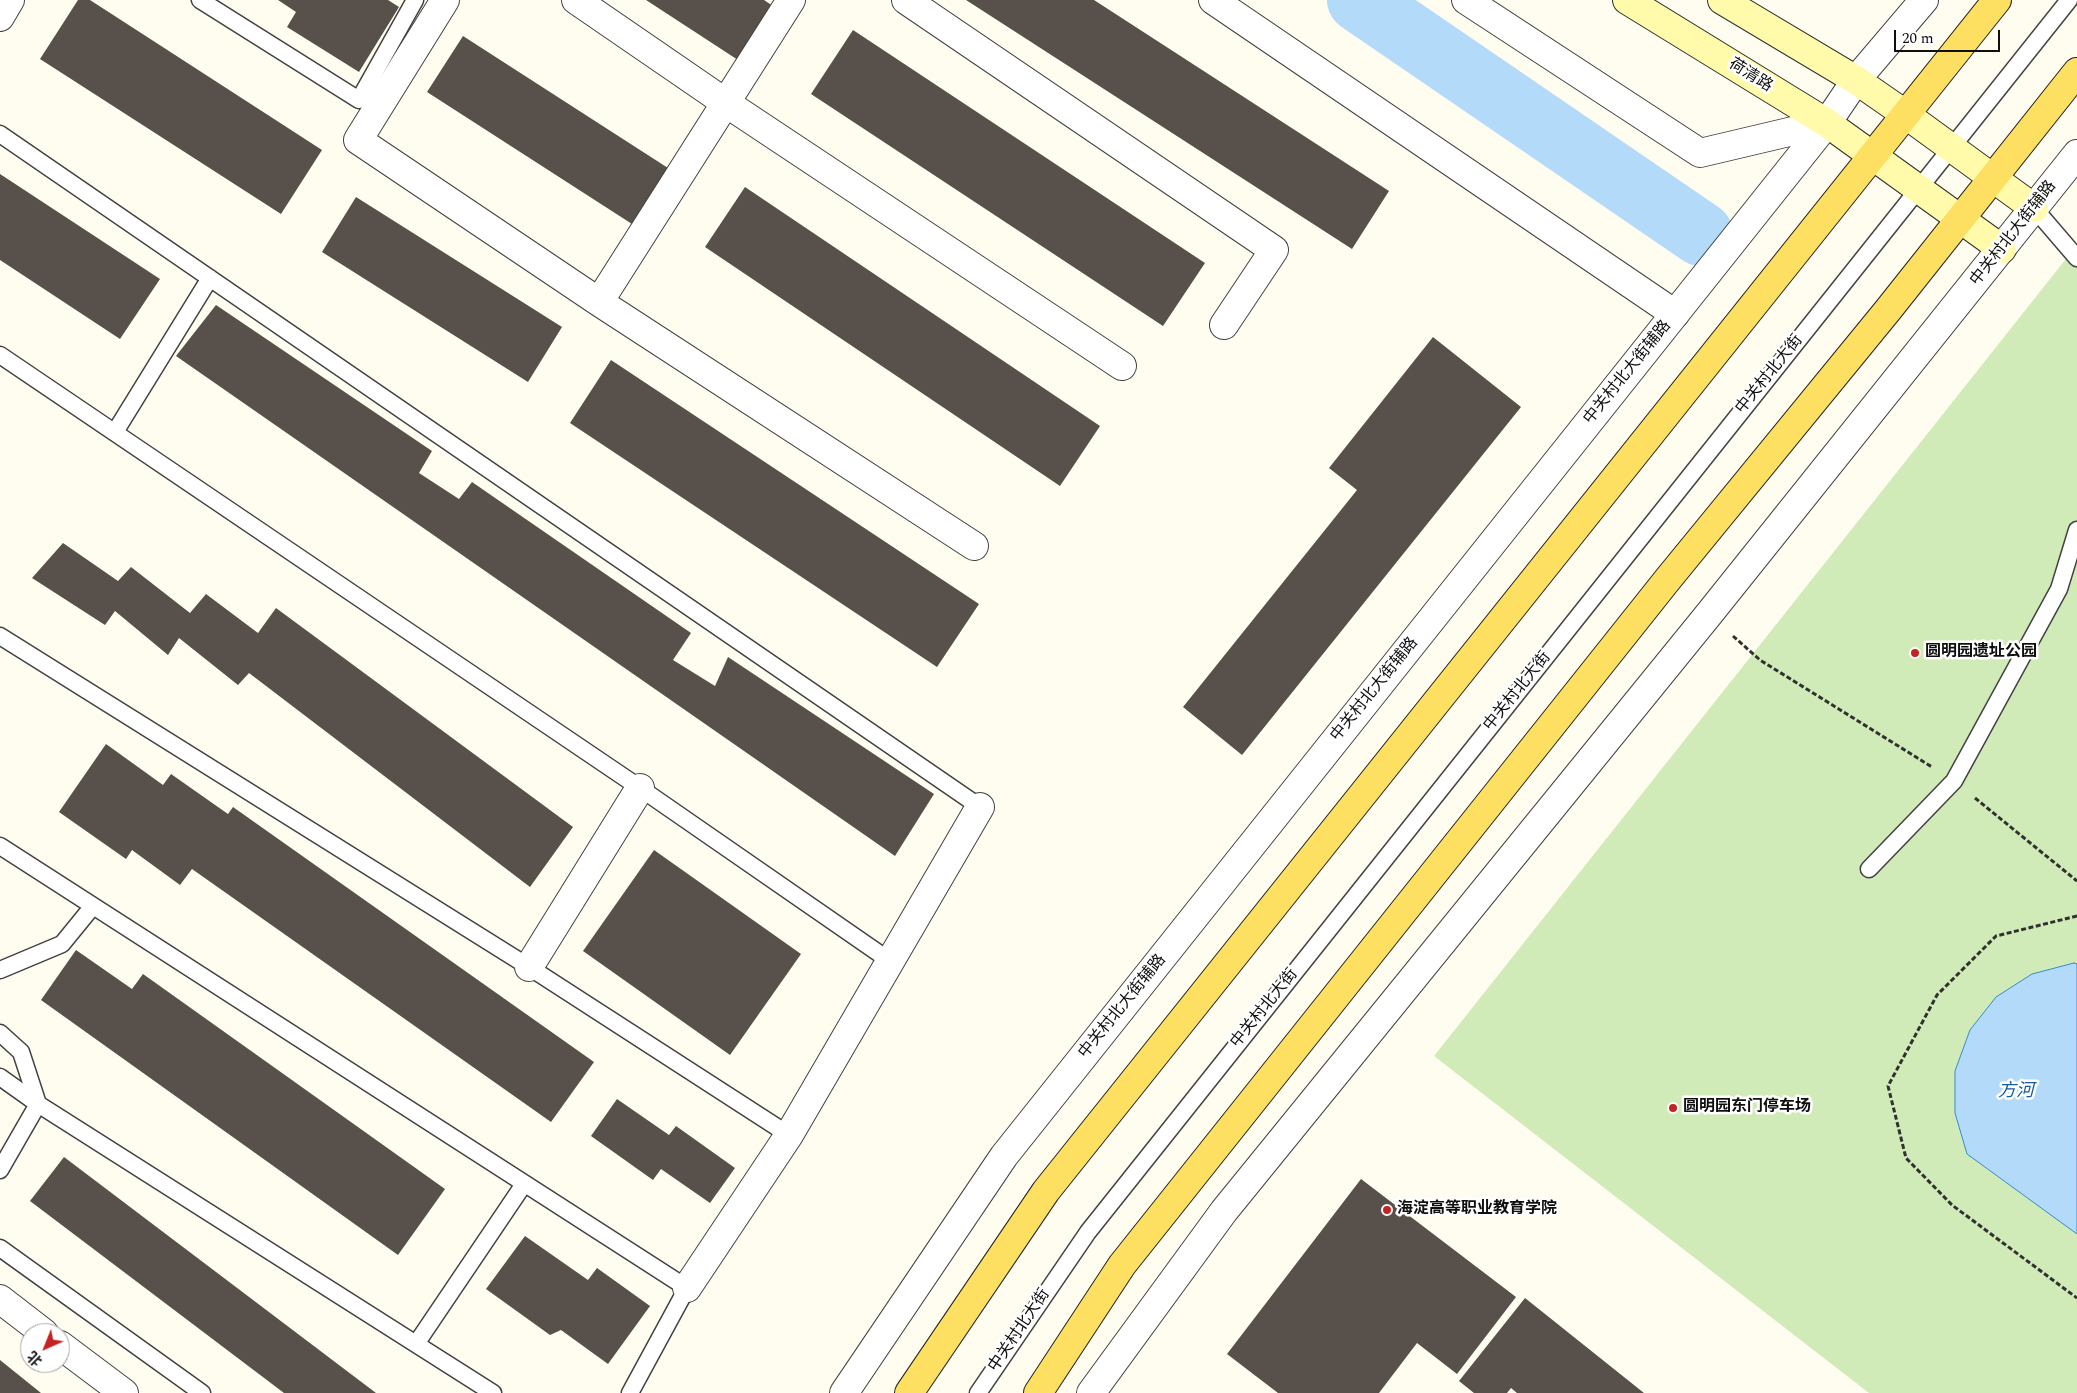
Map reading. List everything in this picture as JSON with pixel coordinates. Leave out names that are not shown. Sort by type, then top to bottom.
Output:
[{"type":"main road","name":"荷清路","points":[[1627,0],[1827,123],[2002,249]]},
{"type":"main road","points":[[1722,0],[1856,80],[2034,208]]},
{"type":"main road","points":[[909,1393],[1046,1191],[1997,0]]},
{"type":"main road","points":[[1038,1393],[1122,1265],[1662,587],[2077,72]]},
{"type":"street","points":[[0,17],[10,0]]},
{"type":"street","points":[[445,0],[358,140],[599,302],[974,546]]},
{"type":"street","points":[[576,0],[726,103],[1122,366]]},
{"type":"street","points":[[599,302],[791,0]]},
{"type":"street","points":[[906,0],[1274,250],[1224,325]]},
{"type":"street","points":[[1213,0],[1675,314]]},
{"type":"street","points":[[1466,0],[1700,153],[1827,123]]},
{"type":"street","name":"中关村北大街辅路","points":[[844,1393],[1004,1156],[1827,123],[1856,80],[1924,0]]},
{"type":"street","name":"中关村北大街辅路","points":[[1091,1393],[1224,1211],[1709,614],[2077,154]]},
{"type":"street","points":[[528,968],[640,788]]},
{"type":"street","points":[[687,1288],[789,1134],[980,806]]},
{"type":"street","points":[[0,1299],[31,1323]]},
{"type":"street","points":[[70,1352],[124,1393]]},
{"type":"lane","points":[[200,0],[359,100],[415,0]]},
{"type":"lane","name":"中关村北大街","points":[[978,1393],[1088,1232],[2069,0]]},
{"type":"lane","points":[[0,134],[980,806]]},
{"type":"lane","points":[[2034,208],[2077,258]]},
{"type":"lane","points":[[115,432],[210,278]]},
{"type":"lane","points":[[0,355],[640,788],[890,961]]},
{"type":"lane","points":[[1869,869],[1954,781],[2059,589],[2077,530]]},
{"type":"lane","points":[[0,636],[789,1134]]},
{"type":"lane","points":[[0,846],[687,1288],[630,1393]]},
{"type":"lane","points":[[0,970],[62,944],[93,906]]},
{"type":"lane","points":[[0,1033],[21,1052],[38,1104],[0,1170]]},
{"type":"lane","points":[[0,1077],[38,1104],[493,1393]]},
{"type":"lane","points":[[416,1344],[524,1184]]},
{"type":"lane","points":[[0,1248],[202,1393]]},
{"type":"path","points":[[1709,614],[1760,660],[1954,781],[2077,880]]},
{"type":"path","points":[[2077,916],[1996,936],[1938,995],[1888,1086],[1906,1158],[1952,1205],[2077,1298]]},
{"type":"green space","name":"圆明园遗址公园","points":[[2077,245],[2077,1393],[1869,1393],[1434,1056]]},
{"type":"water","name":"方河","points":[[2074,963],[2077,964],[2077,1234],[1967,1154],[1955,1113],[1955,1071],[1970,1030],[1996,997],[2032,974]]},
{"type":"building","points":[[78,0],[90,0],[322,150],[281,214],[40,59]]},
{"type":"building","points":[[278,0],[388,0],[399,7],[359,72],[287,27],[296,12]]},
{"type":"building","points":[[646,0],[764,0],[773,6],[738,60]]},
{"type":"building","points":[[966,0],[1094,0],[1389,191],[1352,249]]},
{"type":"building","points":[[853,30],[1205,263],[1163,326],[811,94]]},
{"type":"building","points":[[463,36],[668,168],[632,224],[427,92]]},
{"type":"building","points":[[0,174],[160,279],[120,339],[0,260]]},
{"type":"building","points":[[745,187],[1100,426],[1060,486],[705,247]]},
{"type":"building","points":[[356,197],[562,327],[528,382],[322,252]]},
{"type":"building","points":[[216,305],[432,451],[419,473],[459,499],[472,482],[691,633],[673,660],[715,686],[728,657],[934,794],[895,856],[176,356]]},
{"type":"building","points":[[1433,337],[1521,407],[1242,755],[1183,707],[1357,490],[1329,468]]},
{"type":"building","points":[[611,360],[979,604],[937,667],[570,423]]},
{"type":"building","points":[[63,543],[118,581],[131,567],[190,613],[206,594],[258,633],[276,608],[573,827],[530,887],[249,673],[238,685],[179,638],[168,655],[115,611],[105,625],[32,578]]},
{"type":"building","points":[[106,744],[163,785],[171,774],[228,814],[233,807],[594,1062],[551,1122],[192,869],[180,885],[132,850],[126,859],[59,812]]},
{"type":"building","points":[[654,850],[801,954],[730,1055],[583,951]]},
{"type":"building","points":[[76,950],[132,989],[143,974],[445,1189],[398,1255],[41,1000]]},
{"type":"building","points":[[617,1099],[669,1135],[676,1126],[735,1168],[710,1203],[661,1169],[653,1180],[591,1136]]},
{"type":"building","points":[[64,1157],[376,1393],[284,1393],[30,1201]]},
{"type":"building","points":[[1361,1179],[1516,1297],[1457,1374],[1417,1343],[1379,1393],[1278,1393],[1227,1354]]},
{"type":"building","points":[[525,1236],[588,1280],[597,1268],[650,1306],[608,1364],[561,1330],[550,1335],[486,1289]]},
{"type":"building","points":[[1525,1298],[1644,1393],[1517,1393],[1511,1388],[1507,1393],[1474,1393],[1459,1381]]},
{"type":"building","points":[[0,1360],[41,1393],[0,1393]]},
{"type":"waterway","points":[[1359,0],[1701,234]]},
{"type":"place","name":"圆明园遗址公园","points":[[1915,653]]},
{"type":"place","name":"圆明园东门停车场","points":[[1673,1108]]},
{"type":"place","name":"海淀高等职业教育学院","points":[[1387,1210]]}]
